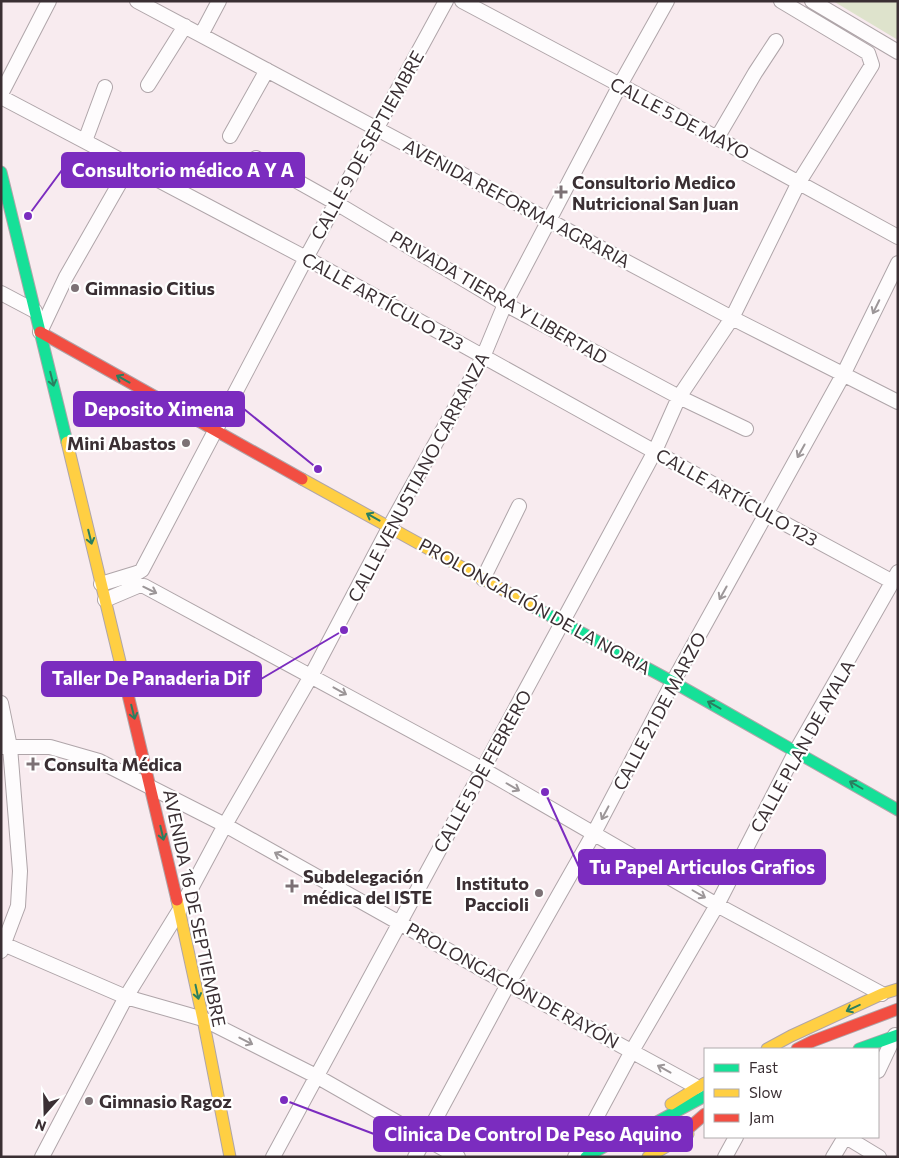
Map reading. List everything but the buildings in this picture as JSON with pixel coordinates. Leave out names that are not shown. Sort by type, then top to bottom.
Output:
[{"type":"main road","name":"AVENIDA 16 DE SEPTIEMBRE","points":[[1,172],[151,786],[230,1157]]},
{"type":"main road","name":"PROLONGACIÓN DE LA NORIA","points":[[40,332],[214,431],[390,526],[562,623],[674,682],[898,810]]},
{"type":"main road","points":[[769,1048],[882,994],[898,990]]},
{"type":"main road","points":[[800,1048],[813,1041],[898,1009]]},
{"type":"main road","points":[[861,1048],[895,1030]]},
{"type":"main road","points":[[586,1157],[615,1141],[642,1130],[702,1089]]},
{"type":"main road","points":[[674,1141],[704,1115]]},
{"type":"main road","points":[[648,1157],[704,1126]]},
{"type":"street","points":[[1,96],[49,1]]},
{"type":"street","name":"AVENIDA REFORMA AGRARIA","points":[[137,1],[732,318],[898,402]]},
{"type":"street","points":[[201,35],[219,1]]},
{"type":"street","name":"CALLE 9 DE SEPTIEMBRE","points":[[101,584],[142,570],[306,258],[446,1]]},
{"type":"street","name":"CALLE 5 DE MAYO","points":[[462,1],[898,237]]},
{"type":"street","name":"CALLE VENUSTIANO CARRANZA","points":[[42,1157],[126,997],[179,911],[311,676],[390,526],[483,357],[505,304],[620,85],[668,1]]},
{"type":"street","name":"CALLE 5 DE FEBRERO","points":[[273,1157],[655,451],[679,397],[732,318],[798,182],[872,65],[868,53],[781,1]]},
{"type":"street","points":[[812,1],[898,52]]},
{"type":"street","points":[[148,85],[185,26]]},
{"type":"street","points":[[717,138],[776,41]]},
{"type":"street","points":[[230,136],[267,70]]},
{"type":"street","points":[[85,141],[105,87]]},
{"type":"street","name":"CALLE ARTÍCULO 123","points":[[1,96],[306,258],[767,514],[896,577]]},
{"type":"street","name":"PRIVADA TIERRA Y LIBERTAD","points":[[256,158],[336,203],[505,304],[679,397],[746,429]]},
{"type":"street","points":[[40,332],[66,277],[130,165]]},
{"type":"street","name":"CALLE 21 DE MARZO","points":[[415,1157],[843,375],[898,263]]},
{"type":"street","points":[[1,292],[35,311]]},
{"type":"street","points":[[483,579],[519,506]]},
{"type":"street","name":"CALLE PLAN DE AYALA","points":[[575,1157],[632,1051],[717,905],[796,751],[896,577]]},
{"type":"street","points":[[105,600],[138,586],[144,586],[484,770],[717,905],[882,994]]},
{"type":"street","points":[[1,703],[20,871],[18,906],[2,946],[126,997],[202,1019],[316,1076],[426,1137],[458,1157]]},
{"type":"street","name":"PROLONGACIÓN DE RAYÓN","points":[[5,747],[50,747],[99,761],[151,786],[226,825],[508,984],[702,1089]]},
{"type":"street","points":[[879,1069],[895,1030]]},
{"type":"street","points":[[725,1157],[735,1138]]},
{"type":"street","points":[[833,1157],[844,1138]]},
{"type":"street","points":[[847,1138],[879,1157]]},
{"type":"green space","points":[[833,1],[898,1],[898,40]]},
{"type":"traffic: fast","points":[[1,172],[67,442]]},
{"type":"traffic: fast","points":[[532,606],[673,682],[898,810]]},
{"type":"traffic: fast","points":[[862,1048],[898,1035]]},
{"type":"traffic: fast","points":[[615,1141],[642,1130],[704,1097]]},
{"type":"traffic: fast","points":[[586,1157],[628,1133]]},
{"type":"traffic: slow","points":[[67,442],[124,678]]},
{"type":"traffic: slow","points":[[302,479],[532,606]]},
{"type":"traffic: slow","points":[[177,900],[230,1157]]},
{"type":"traffic: slow","points":[[769,1048],[882,994],[898,989]]},
{"type":"traffic: slow","points":[[671,1104],[704,1084]]},
{"type":"traffic: slow","points":[[648,1157],[688,1134]]},
{"type":"traffic: jam","points":[[40,332],[302,479]]},
{"type":"traffic: jam","points":[[124,678],[177,900]]},
{"type":"traffic: jam","points":[[799,1048],[898,1009]]},
{"type":"traffic: jam","points":[[674,1141],[704,1115]]},
{"type":"place","name":"Consultorio Medico Nutricional San Juan","points":[[561,192]]},
{"type":"place","name":"Consultorio médico A Y A","points":[[28,216]]},
{"type":"place","name":"Gimnasio Citius","points":[[75,288]]},
{"type":"place","name":"Mini Abastos","points":[[186,443]]},
{"type":"place","name":"Deposito Ximena","points":[[318,469]]},
{"type":"place","name":"Taller De Panaderia Dif","points":[[344,630]]},
{"type":"place","name":"Consulta Médica","points":[[33,764]]},
{"type":"place","name":"Tu Papel Articulos Grafios","points":[[545,792]]},
{"type":"place","name":"Subdelegación médica del ISTE","points":[[292,886]]},
{"type":"place","name":"Instituto Paccioli","points":[[539,893]]},
{"type":"place","name":"Clinica De Control De Peso Aquino","points":[[284,1100]]},
{"type":"place","name":"Gimnasio Ragoz","points":[[89,1101]]}]
